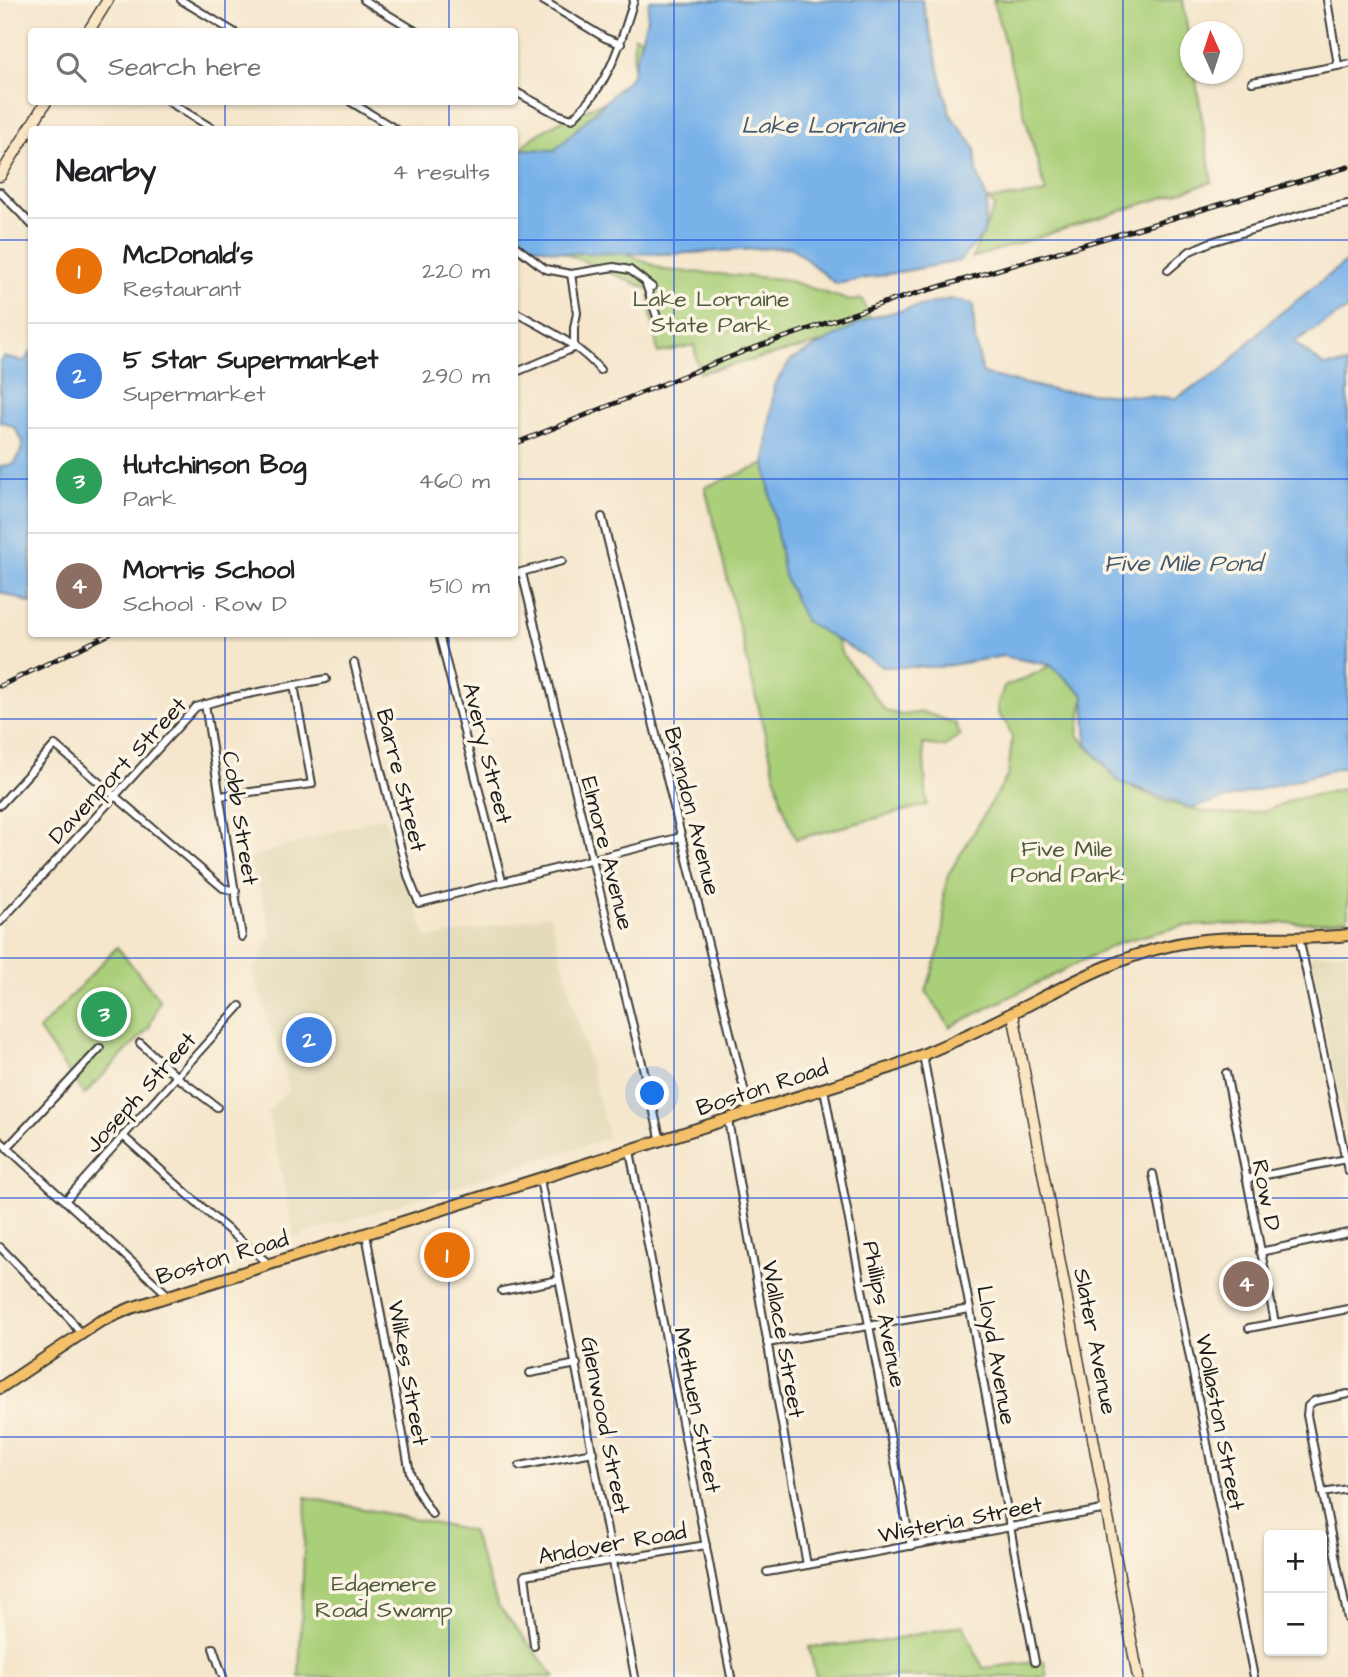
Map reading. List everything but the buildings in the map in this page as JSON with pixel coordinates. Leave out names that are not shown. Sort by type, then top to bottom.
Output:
[{"type":"main road","name":"Boston Road","points":[[2,1382],[111,1316],[169,1295],[750,1113],[923,1055],[1100,970],[1165,947],[1222,938],[1348,935]]},
{"type":"street","points":[[90,28],[108,0]]},
{"type":"street","points":[[181,0],[227,28]]},
{"type":"street","points":[[364,0],[410,28]]},
{"type":"street","points":[[542,0],[621,44]]},
{"type":"street","points":[[518,92],[557,114],[572,119],[587,105],[609,73],[634,0]]},
{"type":"street","points":[[1327,0],[1338,65]]},
{"type":"street","points":[[1252,82],[1348,64]]},
{"type":"street","points":[[35,126],[45,105]]},
{"type":"street","points":[[174,105],[208,126]]},
{"type":"street","points":[[356,105],[390,126]]},
{"type":"street","points":[[1,171],[28,136]]},
{"type":"street","points":[[0,192],[28,221]]},
{"type":"street","points":[[1168,270],[1191,251],[1211,242],[1311,212],[1348,204]]},
{"type":"street","points":[[518,248],[545,269],[571,274],[614,267],[630,270],[649,285],[659,323]]},
{"type":"street","points":[[571,274],[577,313],[574,348]]},
{"type":"street","points":[[518,313],[574,348],[600,370]]},
{"type":"street","points":[[518,371],[574,348]]},
{"type":"street","name":"Brandon Avenue","points":[[602,517],[750,1113]]},
{"type":"street","points":[[518,573],[562,561]]},
{"type":"street","name":"Elmore Avenue","points":[[518,573],[661,1141]]},
{"type":"street","name":"Avery Street","points":[[440,637],[502,881]]},
{"type":"street","name":"Barre Street","points":[[354,663],[400,846],[419,903],[502,881]]},
{"type":"street","name":"Davenport Street","points":[[0,922],[196,707],[326,679]]},
{"type":"street","points":[[220,796],[312,784],[294,685]]},
{"type":"street","name":"Cobb Street","points":[[205,704],[242,937]]},
{"type":"street","points":[[0,805],[55,745],[223,888],[236,891]]},
{"type":"street","points":[[502,881],[681,837]]},
{"type":"street","points":[[1299,937],[1348,1171]]},
{"type":"street","name":"Joseph Street","points":[[65,1201],[240,1006]]},
{"type":"street","name":"Slater Avenue","points":[[1013,1013],[1138,1677]]},
{"type":"street","points":[[139,1043],[177,1077],[217,1107]]},
{"type":"street","points":[[7,1148],[100,1048]]},
{"type":"street","name":"Lloyd Avenue","points":[[923,1055],[1035,1662]]},
{"type":"street","name":"Row D","points":[[1226,1073],[1275,1323]]},
{"type":"street","name":"Phillips Avenue","points":[[824,1089],[911,1546]]},
{"type":"street","name":"Wallace Street","points":[[728,1119],[807,1565]]},
{"type":"street","points":[[123,1136],[269,1264]]},
{"type":"street","points":[[0,1141],[169,1295]]},
{"type":"street","name":"Methuen Street","points":[[630,1151],[731,1677]]},
{"type":"street","points":[[1246,1179],[1346,1159]]},
{"type":"street","name":"Wollaston Street","points":[[1153,1174],[1254,1677]]},
{"type":"street","name":"Glenwood Street","points":[[540,1179],[635,1677]]},
{"type":"street","points":[[1261,1252],[1348,1233]]},
{"type":"street","name":"Wilkes Street","points":[[366,1234],[410,1474],[432,1514]]},
{"type":"street","points":[[0,1247],[69,1318],[80,1334]]},
{"type":"street","points":[[502,1291],[559,1280]]},
{"type":"street","points":[[767,1343],[971,1309]]},
{"type":"street","points":[[1249,1328],[1348,1309]]},
{"type":"street","points":[[530,1373],[576,1364]]},
{"type":"street","points":[[1348,1394],[1314,1401],[1308,1406],[1307,1415],[1348,1619]]},
{"type":"street","points":[[520,1466],[593,1452]]},
{"type":"street","points":[[1322,1493],[1348,1489]]},
{"type":"street","name":"Wisteria Street","points":[[807,1565],[1107,1509]]},
{"type":"street","name":"Andover Road","points":[[534,1646],[525,1575],[706,1545]]},
{"type":"street","points":[[767,1572],[807,1565]]},
{"type":"street","points":[[213,1648],[223,1677]]},
{"type":"shaded area","points":[[384,816],[427,939],[550,915],[609,1138],[295,1237],[268,1111],[290,1089],[253,971],[271,936],[266,909],[249,858]]},
{"type":"shaded area","points":[[1348,952],[1348,1139],[1310,955]]},
{"type":"green space","points":[[993,0],[1183,0],[1186,21],[1180,21],[1180,84],[1197,84],[1212,182],[972,258],[995,206],[987,200],[1046,193]]},
{"type":"green space","name":"Lake Lorraine State Park","points":[[634,36],[658,43],[657,77],[649,105],[555,150],[520,178],[518,192],[520,150],[563,120],[627,93],[633,71]]},
{"type":"green space","name":"Lake Lorraine State Park","points":[[518,206],[664,270],[784,279],[850,301],[862,299],[874,330],[699,373],[694,345],[658,353],[650,309],[651,290],[518,233]]},
{"type":"green space","points":[[825,441],[827,613],[842,654],[886,711],[902,715],[923,712],[955,723],[960,735],[944,747],[923,744],[927,805],[796,839],[782,804],[705,487]]},
{"type":"green space","name":"Five Mile Pond Park","points":[[1050,665],[1066,675],[1084,695],[1078,735],[1118,781],[1163,801],[1201,811],[1234,815],[1269,810],[1291,800],[1348,788],[1348,919],[1327,922],[1183,926],[1120,942],[950,1027],[926,991],[941,944],[943,896],[948,875],[1008,775],[1012,738],[1007,724],[999,716],[997,707],[1004,687],[1034,675]]},
{"type":"green space","points":[[117,947],[160,1000],[149,1028],[84,1095],[39,1030]]},
{"type":"green space","name":"Edgemere Road Swamp","points":[[306,1497],[471,1531],[498,1605],[555,1677],[299,1677]]},
{"type":"green space","points":[[963,1625],[983,1668],[1044,1661],[1047,1677],[816,1677],[809,1647],[879,1642]]},
{"type":"water","name":"Lake Lorraine","points":[[649,0],[922,0],[950,114],[975,148],[977,172],[987,200],[984,234],[959,261],[836,284],[791,247],[672,254],[566,253],[518,243],[518,149],[555,150],[631,77],[647,18]]},
{"type":"water","name":"Five Mile Pond","points":[[1348,260],[1348,309],[1294,342],[1324,366],[1348,364],[1348,766],[1191,808],[1118,781],[1087,744],[1084,695],[1050,665],[1003,656],[940,667],[883,667],[805,621],[784,576],[765,464],[774,385],[791,360],[869,318],[950,299],[973,304],[975,340],[983,374],[1057,391],[1176,398],[1221,371],[1267,324]]},
{"type":"water","points":[[28,356],[28,602],[0,592],[0,466],[14,464],[23,442],[15,428],[4,422],[0,423],[0,361],[3,357],[24,361]]},
{"type":"railway","points":[[518,442],[745,351],[884,303],[1348,167]]},
{"type":"railway","points":[[0,686],[104,637]]},
{"type":"place","name":"Hutchinson Bog","points":[[104,1014]]},
{"type":"place","name":"5 Star Supermarket","points":[[309,1040]]},
{"type":"place","name":"McDonald's","points":[[447,1255]]},
{"type":"place","name":"Morris School","points":[[1246,1284]]}]
